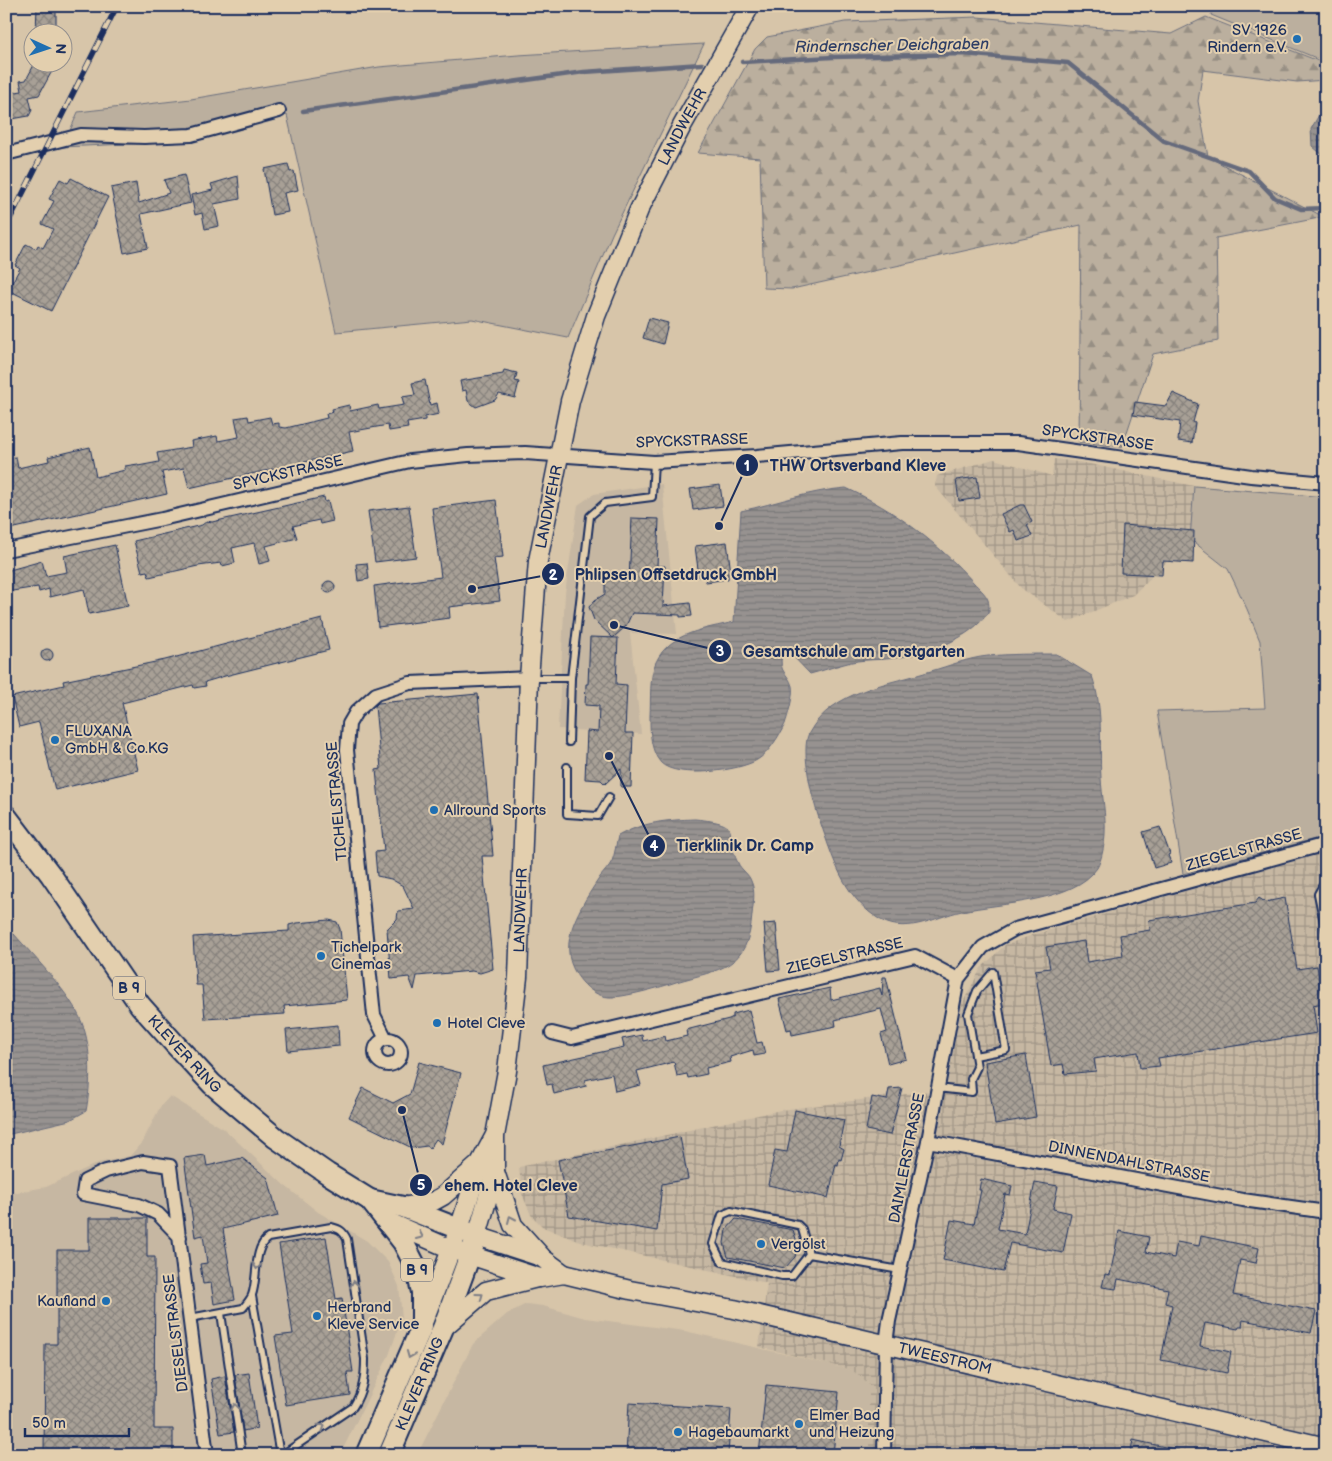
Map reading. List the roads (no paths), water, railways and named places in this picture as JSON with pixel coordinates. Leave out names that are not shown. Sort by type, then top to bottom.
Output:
[{"type":"main road","name":"LANDWEHR","points":[[468,1232],[495,1172],[495,1136],[508,1071],[518,978],[529,678],[538,561],[570,401],[596,316],[639,210],[686,117],[750,6]]},
{"type":"main road","name":"KLEVER RING","points":[[6,816],[51,875],[140,1004],[212,1084],[276,1138],[370,1200],[389,1222],[416,1267],[422,1292],[422,1326]]},
{"type":"main road","name":"LANDWEHR","points":[[468,1232],[480,1162],[495,1136]]},
{"type":"main road","points":[[403,1207],[434,1201],[443,1196],[480,1162]]},
{"type":"main road","points":[[495,1172],[513,1225],[541,1257]]},
{"type":"main road","name":"KLEVER RING","points":[[370,1200],[403,1207],[468,1232]]},
{"type":"main road","name":"KLEVER RING","points":[[389,1222],[451,1250],[470,1256]]},
{"type":"main road","name":"KLEVER RING","points":[[366,1455],[422,1326],[451,1250],[468,1232]]},
{"type":"main road","name":"KLEVER RING","points":[[390,1455],[443,1328],[470,1256],[468,1232]]},
{"type":"main road","name":"TWEESTROM","points":[[468,1232],[541,1257],[564,1274],[630,1290],[734,1309],[1326,1447]]},
{"type":"main road","name":"TWEESTROM","points":[[470,1256],[540,1278],[564,1274]]},
{"type":"main road","points":[[443,1328],[486,1291],[540,1278]]},
{"type":"street","points":[[6,154],[81,134],[144,137],[191,135],[279,111]]},
{"type":"street","name":"SPYCKSTRASSE","points":[[6,550],[162,519],[410,461],[468,454],[525,453],[654,462],[757,456],[902,443],[1018,443],[1251,476],[1326,483]]},
{"type":"street","name":"TICHELSTRASSE","points":[[386,1039],[374,1015],[347,750],[349,724],[356,712],[376,694],[410,683],[529,678]]},
{"type":"street","name":"ZIEGELSTRASSE","points":[[552,1032],[572,1038],[915,956],[958,979],[983,947],[1015,929],[1325,845]]},
{"type":"street","name":"DAIMLERSTRASSE","points":[[884,1455],[886,1344],[928,1141],[958,979]]},
{"type":"street","name":"DINNENDAHLSTRASSE","points":[[928,1141],[1243,1200],[1326,1212]]},
{"type":"street","name":"DIESELSTRASSE","points":[[180,1237],[158,1214],[139,1205],[83,1194],[85,1181],[106,1171],[143,1162],[170,1166],[180,1237],[207,1455]]},
{"type":"lane","points":[[569,742],[571,678],[590,516],[605,503],[652,497],[654,462]]},
{"type":"lane","points":[[529,678],[571,678]]},
{"type":"lane","points":[[568,768],[567,814],[598,816],[609,798]]},
{"type":"lane","points":[[1326,880],[1318,894],[1326,932]]},
{"type":"lane","points":[[938,1088],[972,1092],[972,1079],[977,1067],[975,1056],[968,1014],[977,991],[993,972],[1006,1050],[975,1056]]},
{"type":"lane","points":[[731,1212],[798,1225],[802,1229],[809,1254],[792,1276],[782,1276],[722,1262],[713,1244],[722,1215],[731,1212]]},
{"type":"lane","points":[[331,1227],[339,1229],[347,1239],[365,1359],[365,1378],[353,1407],[281,1455],[252,1296],[259,1251],[264,1241],[268,1238],[331,1227]]},
{"type":"lane","points":[[809,1254],[900,1270]]},
{"type":"lane","points":[[190,1318],[244,1308],[252,1296]]},
{"type":"lane","points":[[221,1313],[242,1455]]},
{"type":"waterway","name":"Rindernscher Deichgraben","points":[[742,62],[833,57],[963,54],[1068,63],[1164,141],[1249,171],[1275,198],[1301,209],[1326,208]]},
{"type":"waterway","points":[[303,111],[584,72],[702,64]]},
{"type":"railway","points":[[6,227],[117,6]]},
{"type":"place","name":"SV 1926 Rindern e.V.","points":[[1297,39]]},
{"type":"place","name":"THW Ortsverband Kleve","points":[[719,526]]},
{"type":"place","name":"Phlipsen Offsetdruck GmbH","points":[[472,589]]},
{"type":"place","name":"Gesamtschule am Forstgarten","points":[[614,625]]},
{"type":"place","name":"FLUXANA GmbH & Co.KG","points":[[55,740]]},
{"type":"place","name":"Tierklinik Dr. Camp","points":[[609,756]]},
{"type":"place","name":"Allround Sports","points":[[434,810]]},
{"type":"place","name":"Tichelpark Cinemas","points":[[321,956]]},
{"type":"place","name":"Hotel Cleve","points":[[437,1023]]},
{"type":"place","name":"ehem. Hotel Cleve","points":[[402,1110]]},
{"type":"place","name":"Vergölst","points":[[761,1244]]},
{"type":"place","name":"Kaufland","points":[[106,1301]]},
{"type":"place","name":"Herbrand Kleve Service","points":[[317,1316]]},
{"type":"place","name":"Elmer Bad und Heizung","points":[[799,1424]]},
{"type":"place","name":"Hagebaumarkt","points":[[678,1432]]}]
